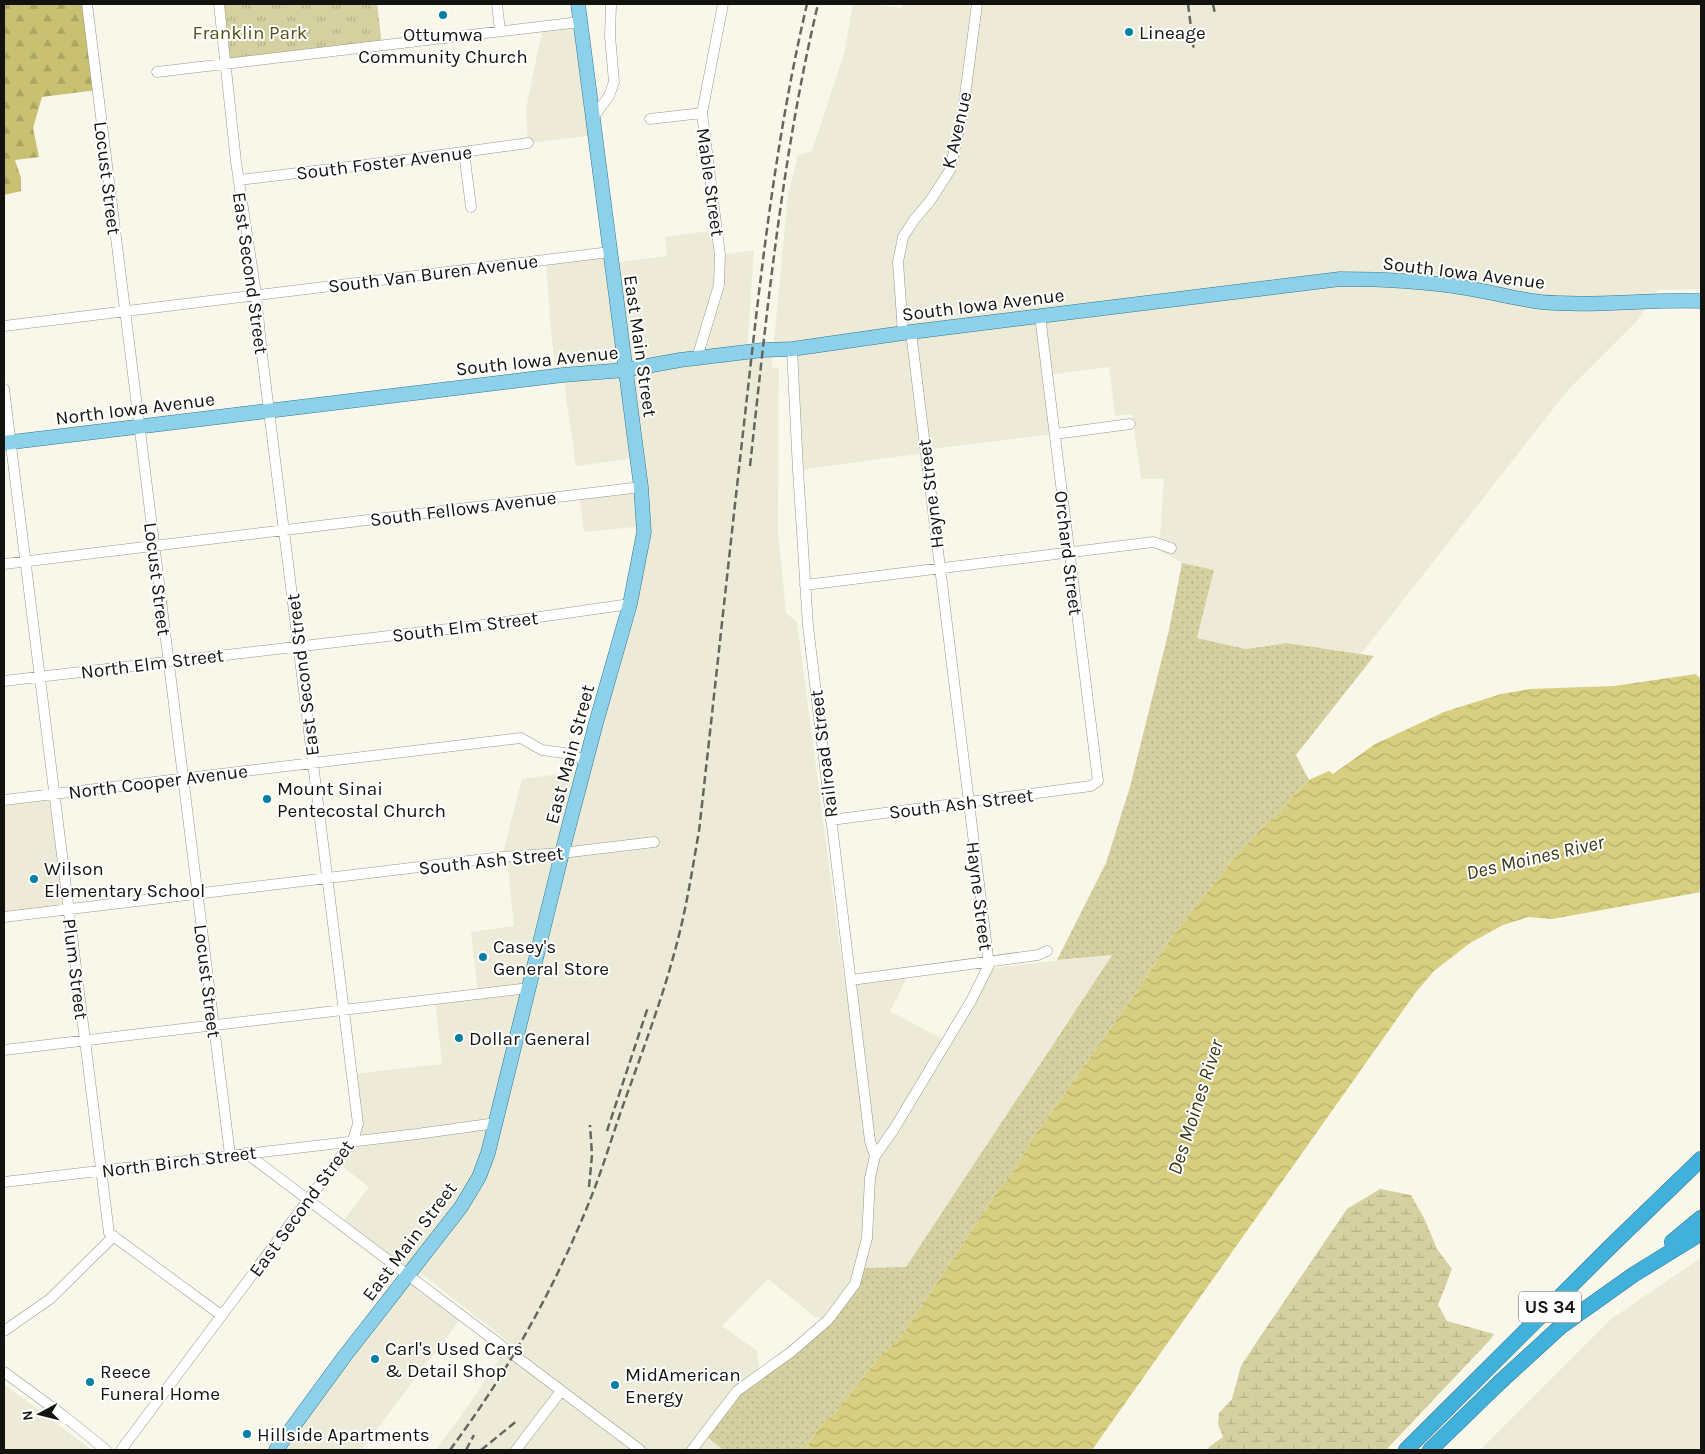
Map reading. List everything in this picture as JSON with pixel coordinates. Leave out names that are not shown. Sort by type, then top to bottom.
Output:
[{"type":"highway","name":"US 34","points":[[1406,1450],[1599,1258],[1699,1163]]},
{"type":"highway","name":"US 34","points":[[1430,1450],[1560,1327],[1633,1275],[1701,1218]]},
{"type":"highway","points":[[1633,1275],[1701,1233]]},
{"type":"main road","name":"East Main Street","points":[[276,1450],[344,1357],[461,1207],[474,1186],[488,1153],[586,760],[630,604],[644,532],[641,487],[578,4]]},
{"type":"main road","name":"South Iowa Avenue","points":[[270,411],[562,375],[625,370],[697,358],[763,350],[792,349],[907,332],[1340,279],[1402,280],[1467,288],[1539,301],[1566,303],[1666,300],[1701,301]]},
{"type":"main road","name":"North Iowa Avenue","points":[[7,443],[270,411]]},
{"type":"street","name":"Locust Street","points":[[87,4],[230,1155]]},
{"type":"street","name":"East Second Street","points":[[121,1450],[353,1140],[358,1124],[300,645],[256,294],[239,180],[218,4]]},
{"type":"street","points":[[497,4],[500,31]]},
{"type":"street","points":[[592,119],[609,96],[614,82],[610,36],[611,4]]},
{"type":"street","name":"Mable Street","points":[[697,358],[719,285],[720,255],[702,112],[723,4]]},
{"type":"street","name":"K Avenue","points":[[907,332],[898,262],[902,237],[930,201],[950,170],[963,111],[977,4]]},
{"type":"street","points":[[157,72],[580,22]]},
{"type":"street","points":[[650,119],[702,112]]},
{"type":"street","name":"South Foster Avenue","points":[[239,180],[528,143]]},
{"type":"street","points":[[464,152],[471,207]]},
{"type":"street","name":"South Van Buren Avenue","points":[[4,326],[610,252]]},
{"type":"street","name":"Orchard Street","points":[[1040,316],[1098,781],[1091,786]]},
{"type":"street","name":"Hayne Street","points":[[692,1450],[737,1391],[792,1352],[828,1320],[855,1284],[867,1238],[870,1178],[875,1156],[894,1129],[971,1001],[989,965],[907,332]]},
{"type":"street","name":"Railroad Street","points":[[792,349],[808,626],[870,1141],[875,1156]]},
{"type":"street","name":"Plum Street","points":[[4,389],[7,443],[40,676],[109,1233],[114,1236]]},
{"type":"street","points":[[1055,434],[1130,424]]},
{"type":"street","name":"South Fellows Avenue","points":[[4,564],[641,487]]},
{"type":"street","points":[[805,585],[1153,542],[1171,548]]},
{"type":"street","name":"South Elm Street","points":[[300,645],[491,624],[630,604]]},
{"type":"street","name":"North Elm Street","points":[[4,681],[300,645]]},
{"type":"street","name":"North Cooper Avenue","points":[[4,800],[522,738],[542,750],[564,753],[586,760]]},
{"type":"street","name":"South Ash Street","points":[[831,820],[1091,786]]},
{"type":"street","name":"South Ash Street","points":[[4,917],[502,857],[562,853],[654,842]]},
{"type":"street","points":[[851,980],[1038,955],[1047,950]]},
{"type":"street","points":[[4,1050],[529,988]]},
{"type":"street","name":"North Birch Street","points":[[4,1182],[496,1123]]},
{"type":"street","points":[[246,1153],[307,1201],[561,1391],[627,1446],[640,1450]]},
{"type":"street","points":[[4,1331],[50,1298],[114,1236],[221,1315]]},
{"type":"street","points":[[4,1372],[106,1450]]},
{"type":"street","points":[[516,1450],[561,1391]]},
{"type":"shaded area","points":[[853,4],[901,8],[902,4],[1701,4],[1701,289],[1658,290],[1638,320],[1568,390],[1361,654],[1287,643],[1246,649],[1197,638],[1214,571],[1182,563],[1159,550],[1164,479],[1141,479],[1132,414],[1115,416],[1109,367],[1048,375],[1055,434],[931,449],[925,453],[798,470],[792,349],[773,350],[788,195],[798,155],[812,151],[844,54]]},
{"type":"shaded area","points":[[580,22],[595,135],[528,143],[526,109],[543,26]]},
{"type":"shaded area","points":[[717,230],[721,255],[754,250],[747,352],[773,350],[772,368],[779,367],[778,531],[786,613],[797,622],[845,986],[907,978],[890,1011],[946,1041],[987,969],[1112,954],[906,1267],[860,1268],[828,1320],[815,1317],[768,1279],[722,1326],[757,1351],[760,1374],[703,1435],[723,1450],[436,1450],[510,1343],[419,1272],[487,1177],[651,526],[619,283],[637,458],[576,466],[563,375],[556,375],[546,260],[610,252],[611,263],[667,256],[665,237]]},
{"type":"shaded area","points":[[641,487],[644,526],[584,532],[579,494]]},
{"type":"shaded area","points":[[583,771],[479,1177],[407,1275],[462,1317],[361,1450],[276,1450],[406,1276],[340,1225],[369,1187],[337,1162],[353,1140],[352,1074],[442,1064],[435,1000],[478,994],[471,932],[514,926],[507,857],[502,857],[522,779]]},
{"type":"shaded area","name":"Wilson Elementary School","points":[[54,794],[68,910],[4,917],[4,800]]},
{"type":"shaded area","points":[[1701,1258],[1701,1450],[1480,1450],[1611,1319]]},
{"type":"shaded area","points":[[4,1384],[92,1450],[4,1450]]},
{"type":"green space","points":[[4,4],[87,4],[97,90],[42,97],[33,128],[39,157],[15,160],[21,178],[21,191],[4,195]]},
{"type":"green space","name":"Franklin Park","points":[[219,4],[377,4],[382,45],[225,63]]},
{"type":"green space","points":[[1182,563],[1214,570],[1197,638],[1246,649],[1287,643],[1374,656],[1296,755],[1309,780],[1283,809],[1238,853],[1174,934],[1142,984],[1033,1138],[1012,1174],[1000,1188],[903,1334],[875,1362],[836,1412],[821,1425],[805,1450],[723,1450],[703,1434],[737,1391],[828,1320],[860,1268],[906,1267],[1112,955],[1057,960],[1106,863],[1130,787],[1169,630]]},
{"type":"green space","points":[[1380,1189],[1411,1195],[1425,1220],[1437,1249],[1452,1269],[1438,1305],[1447,1321],[1494,1334],[1386,1450],[1208,1450],[1209,1447],[1223,1437],[1218,1424],[1219,1413],[1232,1399],[1241,1366],[1260,1337],[1347,1209]]},
{"type":"water","name":"Des Moines River","points":[[1696,674],[1698,677],[1701,676],[1701,892],[1552,919],[1528,917],[1503,925],[1470,943],[1434,971],[1416,992],[1092,1450],[805,1450],[821,1425],[836,1412],[875,1362],[903,1334],[1000,1188],[1012,1174],[1033,1138],[1142,984],[1174,934],[1238,853],[1283,809],[1309,780],[1329,771],[1333,774],[1375,744],[1444,712],[1501,694],[1530,689],[1614,686]]},
{"type":"railway","points":[[450,1450],[510,1361],[545,1298],[576,1233],[599,1176],[655,1016],[680,931],[699,831],[770,204],[786,104],[807,4]]},
{"type":"railway","points":[[750,466],[769,292],[785,176],[805,61],[818,4]]},
{"type":"railway","points":[[1188,4],[1194,51]]},
{"type":"railway","points":[[1213,4],[1215,14]]},
{"type":"railway","points":[[607,1131],[648,1007]]},
{"type":"railway","points":[[589,1187],[592,1155],[590,1125]]},
{"type":"railway","points":[[481,1450],[518,1420]]},
{"type":"railway","points":[[466,1450],[474,1435]]},
{"type":"place","name":"Ottumwa Community Church","points":[[443,15]]},
{"type":"place","name":"Lineage","points":[[1129,32]]},
{"type":"place","name":"Mount Sinai Pentecostal Church","points":[[267,799]]},
{"type":"place","name":"Wilson Elementary School","points":[[34,879]]},
{"type":"place","name":"Casey's General Store","points":[[483,957]]},
{"type":"place","name":"Dollar General","points":[[459,1038]]},
{"type":"place","name":"Carl's Used Cars & Detail Shop","points":[[375,1359]]},
{"type":"place","name":"Reece Funeral Home","points":[[90,1382]]},
{"type":"place","name":"MidAmerican Energy","points":[[615,1385]]},
{"type":"place","name":"Hillside Apartments","points":[[247,1434]]}]
